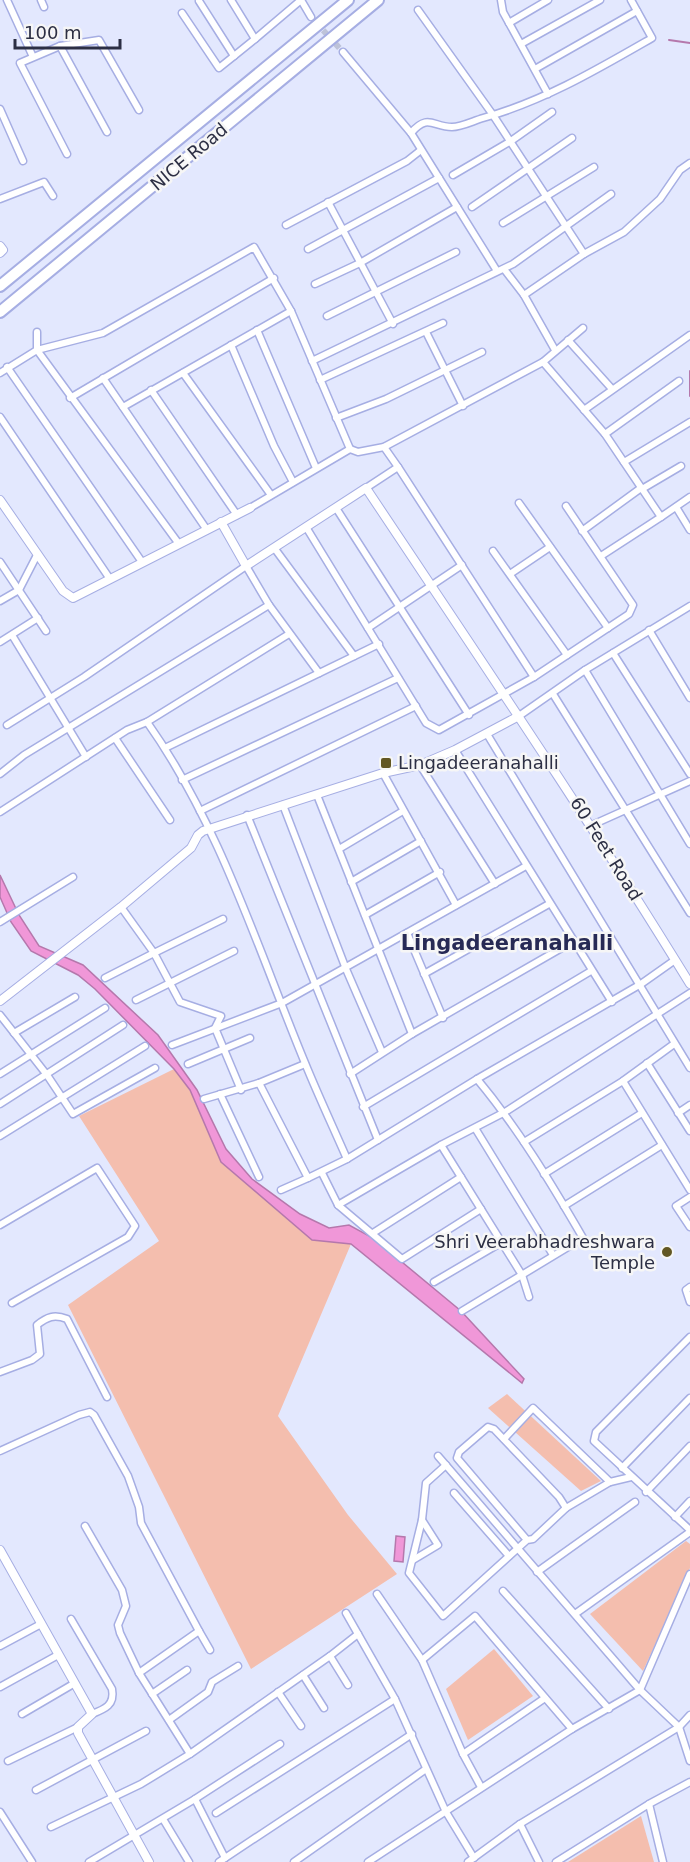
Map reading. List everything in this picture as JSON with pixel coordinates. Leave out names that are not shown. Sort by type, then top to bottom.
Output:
[{"type":"highway","name":"NICE Road","points":[[0,286],[348,0]]},
{"type":"highway","name":"NICE Road","points":[[0,312],[378,0]]},
{"type":"street","points":[[7,0],[33,57]]},
{"type":"street","points":[[231,0],[255,39]]},
{"type":"street","points":[[182,12],[219,68],[301,0],[311,17]]},
{"type":"street","points":[[501,0],[502,12],[548,94]]},
{"type":"street","points":[[509,23],[548,0]]},
{"type":"street","points":[[521,44],[600,0]]},
{"type":"street","points":[[411,133],[417,126],[430,121],[452,127],[493,115],[548,94],[576,81],[652,38],[631,0]]},
{"type":"street","points":[[199,1],[234,56]]},
{"type":"street","points":[[418,10],[511,141],[584,254]]},
{"type":"street","points":[[535,69],[637,11]]},
{"type":"street","points":[[67,154],[20,63],[60,46],[99,40],[139,110]]},
{"type":"street","points":[[60,46],[107,132]]},
{"type":"street","points":[[343,52],[411,133],[500,270],[524,295],[555,350]]},
{"type":"street","points":[[0,109],[24,161]]},
{"type":"street","points":[[453,175],[511,141],[552,112]]},
{"type":"street","points":[[472,207],[572,138]]},
{"type":"street","points":[[286,225],[407,160],[421,150]]},
{"type":"street","points":[[524,295],[584,254],[624,232],[660,199],[680,170],[690,163]]},
{"type":"street","points":[[503,223],[594,167]]},
{"type":"street","points":[[308,249],[345,231],[439,178]]},
{"type":"street","points":[[0,191],[2,199],[44,182],[53,196]]},
{"type":"street","points":[[312,361],[393,324],[500,270],[611,194]]},
{"type":"street","points":[[328,202],[393,324]]},
{"type":"street","points":[[315,284],[360,263],[457,207]]},
{"type":"street","points":[[0,246],[3,250],[0,253]]},
{"type":"street","points":[[0,373],[37,350],[103,333],[254,247],[291,311],[350,449],[358,452],[384,447],[543,362],[583,328]]},
{"type":"street","points":[[327,316],[456,252]]},
{"type":"street","points":[[70,398],[274,278]]},
{"type":"street","points":[[123,407],[291,311]]},
{"type":"street","points":[[320,380],[443,323]]},
{"type":"street","points":[[258,330],[316,468]]},
{"type":"street","points":[[37,332],[37,350],[179,544]]},
{"type":"street","points":[[426,332],[463,406]]},
{"type":"street","points":[[584,410],[690,335]]},
{"type":"street","points":[[568,340],[612,389]]},
{"type":"street","points":[[231,345],[273,446],[292,482]]},
{"type":"street","points":[[336,418],[386,399],[482,352]]},
{"type":"street","points":[[543,362],[605,434],[661,517]]},
{"type":"street","points":[[7,367],[142,562]]},
{"type":"street","points":[[183,373],[271,495]]},
{"type":"street","points":[[103,378],[207,530]]},
{"type":"street","points":[[605,434],[679,381]]},
{"type":"street","points":[[151,390],[237,514]]},
{"type":"street","points":[[0,417],[110,579]]},
{"type":"street","points":[[624,462],[690,422]]},
{"type":"street","points":[[384,447],[534,676]]},
{"type":"street","points":[[0,500],[68,597],[73,597],[250,508],[350,449]]},
{"type":"street","points":[[582,531],[642,489],[681,466]]},
{"type":"street","points":[[7,725],[51,699],[246,566],[398,467]]},
{"type":"street","name":"60 Feet Road","points":[[366,488],[502,695],[519,716],[592,825],[690,984]]},
{"type":"street","points":[[601,556],[690,497]]},
{"type":"street","points":[[519,503],[608,628]]},
{"type":"street","points":[[306,527],[426,723],[439,730],[534,676],[629,614],[633,605],[566,506]]},
{"type":"street","points":[[676,507],[690,530]]},
{"type":"street","points":[[336,508],[469,715]]},
{"type":"street","points":[[221,522],[269,605],[319,673]]},
{"type":"street","points":[[510,574],[550,546]]},
{"type":"street","points":[[275,549],[354,656]]},
{"type":"street","points":[[493,551],[567,655]]},
{"type":"street","points":[[0,601],[19,590],[37,555]]},
{"type":"street","points":[[0,562],[46,631]]},
{"type":"street","points":[[368,627],[462,565]]},
{"type":"street","points":[[0,774],[24,755],[269,605]]},
{"type":"street","points":[[0,1001],[121,907],[191,848],[198,835],[210,828],[383,773],[420,765],[455,750],[519,716],[585,670],[649,630],[689,610]]},
{"type":"street","points":[[0,642],[38,618]]},
{"type":"street","points":[[649,630],[690,698]]},
{"type":"street","points":[[0,812],[115,738],[147,722],[289,634]]},
{"type":"street","points":[[12,635],[86,757]]},
{"type":"street","points":[[165,748],[378,644]]},
{"type":"street","points":[[613,653],[690,774]]},
{"type":"street","points":[[585,670],[690,844]]},
{"type":"street","points":[[182,780],[398,678]]},
{"type":"street","points":[[553,694],[690,913]]},
{"type":"street","points":[[200,811],[416,706]]},
{"type":"street","points":[[147,722],[165,748],[210,828],[305,1064],[347,1159]]},
{"type":"street","points":[[487,734],[690,1068]]},
{"type":"street","points":[[115,738],[170,820]]},
{"type":"street","points":[[455,750],[612,1002]]},
{"type":"street","points":[[420,765],[495,884]]},
{"type":"street","points":[[383,773],[420,841],[440,872],[456,905]]},
{"type":"street","points":[[592,825],[690,781]]},
{"type":"street","points":[[317,795],[376,949],[412,1034]]},
{"type":"street","points":[[283,805],[346,969],[382,1052]]},
{"type":"street","points":[[339,849],[403,811]]},
{"type":"street","points":[[247,816],[378,1140]]},
{"type":"street","points":[[351,882],[420,841]]},
{"type":"street","points":[[172,1045],[282,1003],[526,866]]},
{"type":"street","points":[[364,915],[440,872]]},
{"type":"street","points":[[0,922],[73,877]]},
{"type":"street","points":[[424,974],[549,904]]},
{"type":"street","points":[[121,907],[154,953],[180,1002],[221,1016],[215,1028]]},
{"type":"street","points":[[105,978],[223,919]]},
{"type":"street","points":[[407,933],[443,1018]]},
{"type":"street","points":[[350,1074],[412,1034],[573,942]]},
{"type":"street","points":[[136,1000],[234,951]]},
{"type":"street","points":[[281,1190],[322,1173],[347,1159],[477,1079],[612,1002],[675,960]]},
{"type":"street","points":[[363,1107],[591,971]]},
{"type":"street","points":[[338,1205],[441,1145],[504,1112],[690,993]]},
{"type":"street","points":[[14,1033],[75,997]]},
{"type":"street","points":[[0,1074],[105,1008]]},
{"type":"street","points":[[0,1015],[62,1096],[73,1114],[156,1068]]},
{"type":"street","points":[[0,1104],[47,1076],[123,1025]]},
{"type":"street","points":[[215,1028],[241,1090]]},
{"type":"street","points":[[188,1064],[250,1038]]},
{"type":"street","points":[[524,1142],[623,1081],[674,1044]]},
{"type":"street","points":[[0,1136],[145,1046]]},
{"type":"street","points":[[646,1063],[690,1131]]},
{"type":"street","points":[[204,1099],[241,1090],[305,1064]]},
{"type":"street","points":[[462,1311],[583,1238],[504,1112],[477,1079]]},
{"type":"street","points":[[623,1081],[690,1190]]},
{"type":"street","points":[[259,1083],[308,1178]]},
{"type":"street","points":[[220,1094],[259,1177]]},
{"type":"street","points":[[678,1113],[690,1105]]},
{"type":"street","points":[[544,1174],[642,1113]]},
{"type":"street","points":[[475,1128],[554,1255]]},
{"type":"street","points":[[441,1145],[522,1275],[529,1297]]},
{"type":"street","points":[[564,1206],[662,1145]]},
{"type":"street","points":[[0,1225],[97,1168],[135,1226],[128,1238],[12,1303]]},
{"type":"street","points":[[322,1173],[338,1205],[402,1259],[481,1209]]},
{"type":"street","points":[[373,1233],[461,1178]]},
{"type":"street","points":[[690,1197],[676,1206],[690,1227]]},
{"type":"street","points":[[434,1282],[502,1242]]},
{"type":"street","points":[[690,1287],[686,1290],[690,1302]]},
{"type":"street","points":[[0,1372],[32,1360],[40,1354],[37,1325],[47,1318],[62,1317],[67,1319],[106,1397]]},
{"type":"street","points":[[575,1614],[690,1531],[594,1441],[596,1432],[690,1337]]},
{"type":"street","points":[[622,1468],[690,1398]]},
{"type":"street","points":[[504,1439],[533,1408],[610,1482]]},
{"type":"street","points":[[0,1451],[79,1415],[90,1412],[94,1415],[128,1476],[139,1507],[141,1523],[210,1650]]},
{"type":"street","points":[[527,1540],[457,1458],[459,1452],[488,1427],[504,1439],[567,1508]]},
{"type":"street","points":[[646,1492],[690,1446]]},
{"type":"street","points":[[438,1456],[640,1690],[679,1727],[690,1761]]},
{"type":"street","points":[[446,1465],[426,1483],[422,1520],[409,1573],[443,1616],[527,1540],[534,1539],[567,1508],[610,1482],[631,1477]]},
{"type":"street","points":[[454,1493],[509,1556]]},
{"type":"street","points":[[675,1517],[690,1501]]},
{"type":"street","points":[[537,1572],[634,1502]]},
{"type":"street","points":[[413,1560],[438,1545],[422,1520]]},
{"type":"street","points":[[85,1526],[122,1590],[126,1606],[118,1625],[120,1633],[139,1673],[190,1754]]},
{"type":"street","points":[[0,1550],[92,1714]]},
{"type":"street","points":[[368,1862],[572,1729],[640,1690],[690,1574]]},
{"type":"street","points":[[503,1591],[609,1709]]},
{"type":"street","points":[[377,1594],[422,1660],[462,1754],[481,1787]]},
{"type":"street","points":[[346,1613],[412,1734],[446,1812],[471,1860],[520,1824],[679,1727],[690,1715]]},
{"type":"street","points":[[422,1660],[475,1616],[572,1729]]},
{"type":"street","points":[[8,1761],[78,1726],[92,1714],[111,1703],[114,1697],[112,1689],[71,1618]]},
{"type":"street","points":[[0,1646],[41,1624]]},
{"type":"street","points":[[139,1673],[200,1631]]},
{"type":"street","points":[[51,1827],[141,1784],[190,1754],[358,1634]]},
{"type":"street","points":[[0,1687],[58,1655]]},
{"type":"street","points":[[330,1656],[348,1684]]},
{"type":"street","points":[[169,1720],[208,1692],[212,1682],[238,1666]]},
{"type":"street","points":[[152,1694],[187,1670]]},
{"type":"street","points":[[303,1675],[324,1708]]},
{"type":"street","points":[[22,1714],[75,1683]]},
{"type":"street","points":[[278,1692],[301,1726]]},
{"type":"street","points":[[462,1754],[545,1698]]},
{"type":"street","points":[[216,1813],[394,1699]]},
{"type":"street","points":[[78,1726],[78,1733],[149,1862]]},
{"type":"street","points":[[36,1790],[146,1731]]},
{"type":"street","points":[[195,1798],[222,1860],[412,1734]]},
{"type":"street","points":[[89,1862],[163,1819],[280,1744]]},
{"type":"street","points":[[294,1862],[426,1769]]},
{"type":"street","points":[[556,1862],[649,1804],[690,1782]]},
{"type":"street","points":[[649,1804],[663,1862]]},
{"type":"street","points":[[0,1812],[30,1861]]},
{"type":"street","points":[[163,1819],[189,1862]]},
{"type":"street","points":[[520,1824],[539,1862]]},
{"type":"shaded area","points":[[0,875],[19,915],[39,946],[83,965],[158,1035],[197,1090],[226,1149],[252,1179],[300,1214],[329,1228],[349,1225],[373,1238],[461,1311],[524,1379],[522,1383],[351,1244],[312,1240],[221,1162],[190,1090],[174,1069],[95,989],[78,975],[31,951],[11,922],[0,897]]},
{"type":"shaded area","points":[[174,1069],[190,1090],[221,1162],[312,1240],[351,1244],[278,1416],[348,1515],[397,1574],[251,1669],[68,1305],[159,1241],[79,1116]]},
{"type":"shaded area","points":[[507,1394],[601,1481],[581,1491],[488,1408]]},
{"type":"shaded area","points":[[396,1536],[405,1537],[403,1562],[394,1561]]},
{"type":"shaded area","points":[[686,1541],[690,1544],[690,1568],[643,1671],[590,1614]]},
{"type":"shaded area","points":[[494,1649],[533,1696],[468,1740],[446,1689]]},
{"type":"shaded area","points":[[641,1816],[654,1862],[568,1862]]},
{"type":"waterway","points":[[669,40],[690,43]]},
{"type":"waterway","points":[[690,371],[690,396]]},
{"type":"tunnel","points":[[311,17],[343,52]]},
{"type":"place","name":"Lingadeeranahalli","points":[[386,763]]},
{"type":"place","name":"Shri Veerabhadreshwara Temple","points":[[667,1252]]},
{"type":"district","name":"Lingadeeranahalli","points":[[507,943]]}]
